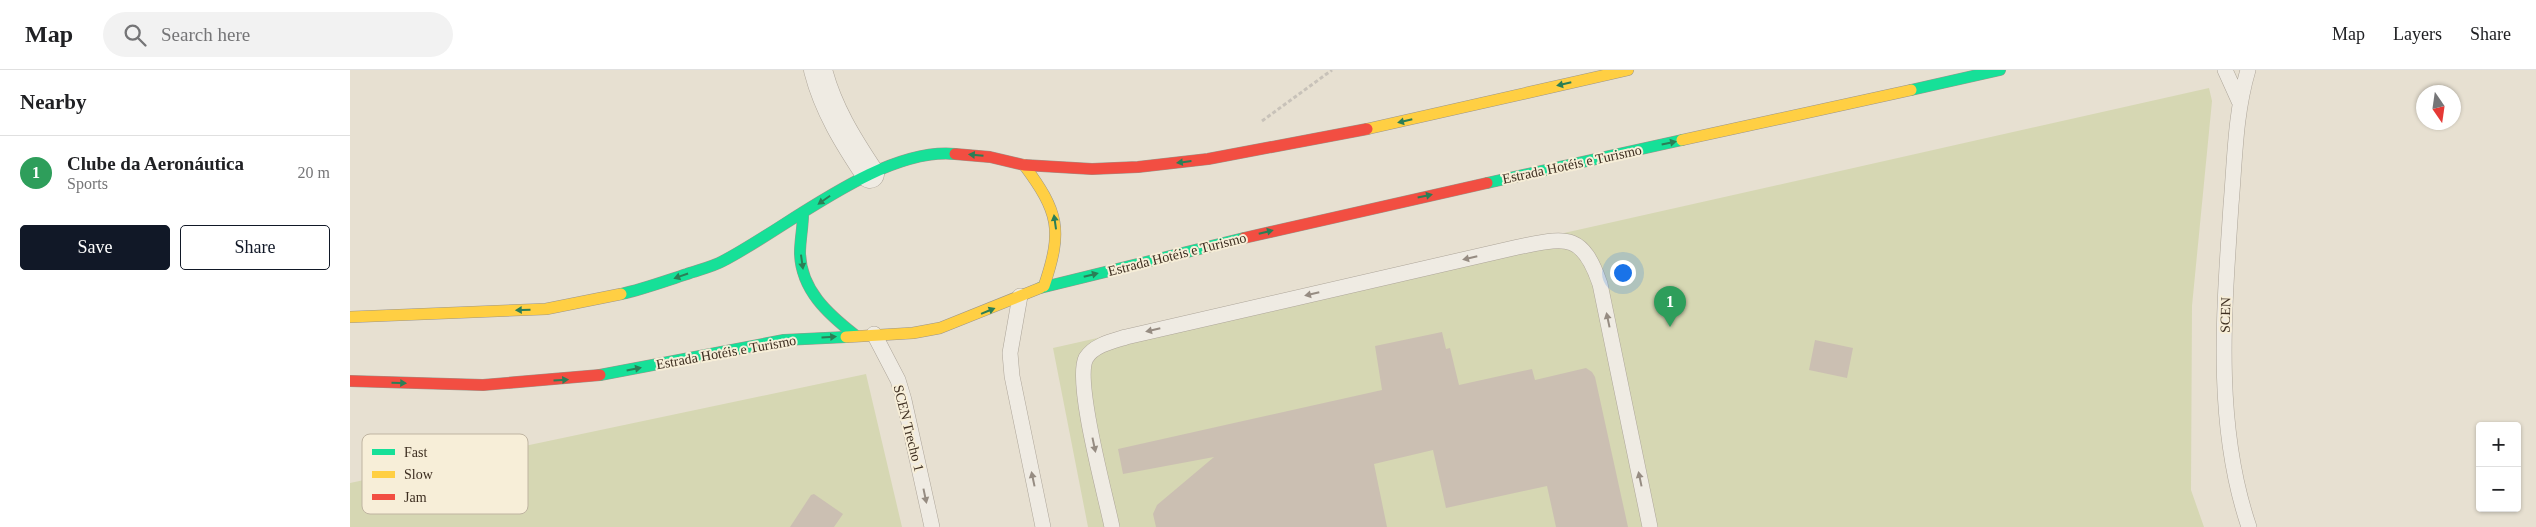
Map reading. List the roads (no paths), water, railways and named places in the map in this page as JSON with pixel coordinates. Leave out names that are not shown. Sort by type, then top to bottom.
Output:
[{"type":"main road","name":"Estrada Hotéis e Turismo","points":[[350,381],[482,385],[586,378],[784,340],[913,333],[940,328],[967,319],[1044,286],[1322,219],[2000,70]]},
{"type":"main road","points":[[350,317],[546,309],[636,291],[721,262],[803,214],[834,192],[889,166],[922,156],[948,153],[990,156],[1024,165],[1092,169],[1138,167],[1232,156],[1346,134],[1612,72]]},
{"type":"main road","points":[[1024,165],[1042,187],[1054,210],[1057,236],[1054,260],[1044,286]]},
{"type":"main road","points":[[803,214],[801,261],[808,286],[826,313],[855,335]]},
{"type":"street","points":[[818,70],[824,95],[840,128],[870,174]]},
{"type":"lane","name":"SCEN","points":[[2225,70],[2239,101]]},
{"type":"lane","name":"SCEN","points":[[2248,70],[2239,101],[2226,286],[2225,380],[2228,430],[2234,477],[2249,527]]},
{"type":"lane","points":[[1112,527],[1089,418],[1083,378],[1087,357],[1097,348],[1135,334],[1518,247],[1560,241],[1573,242],[1585,251],[1600,284],[1650,527]]},
{"type":"lane","points":[[1020,296],[1010,352],[1012,376],[1043,527]]},
{"type":"lane","name":"SCEN Trecho 1","points":[[874,334],[898,380],[932,527]]},
{"type":"place","name":"Clube da Aeronáutica","points":[[1670,327]]}]
